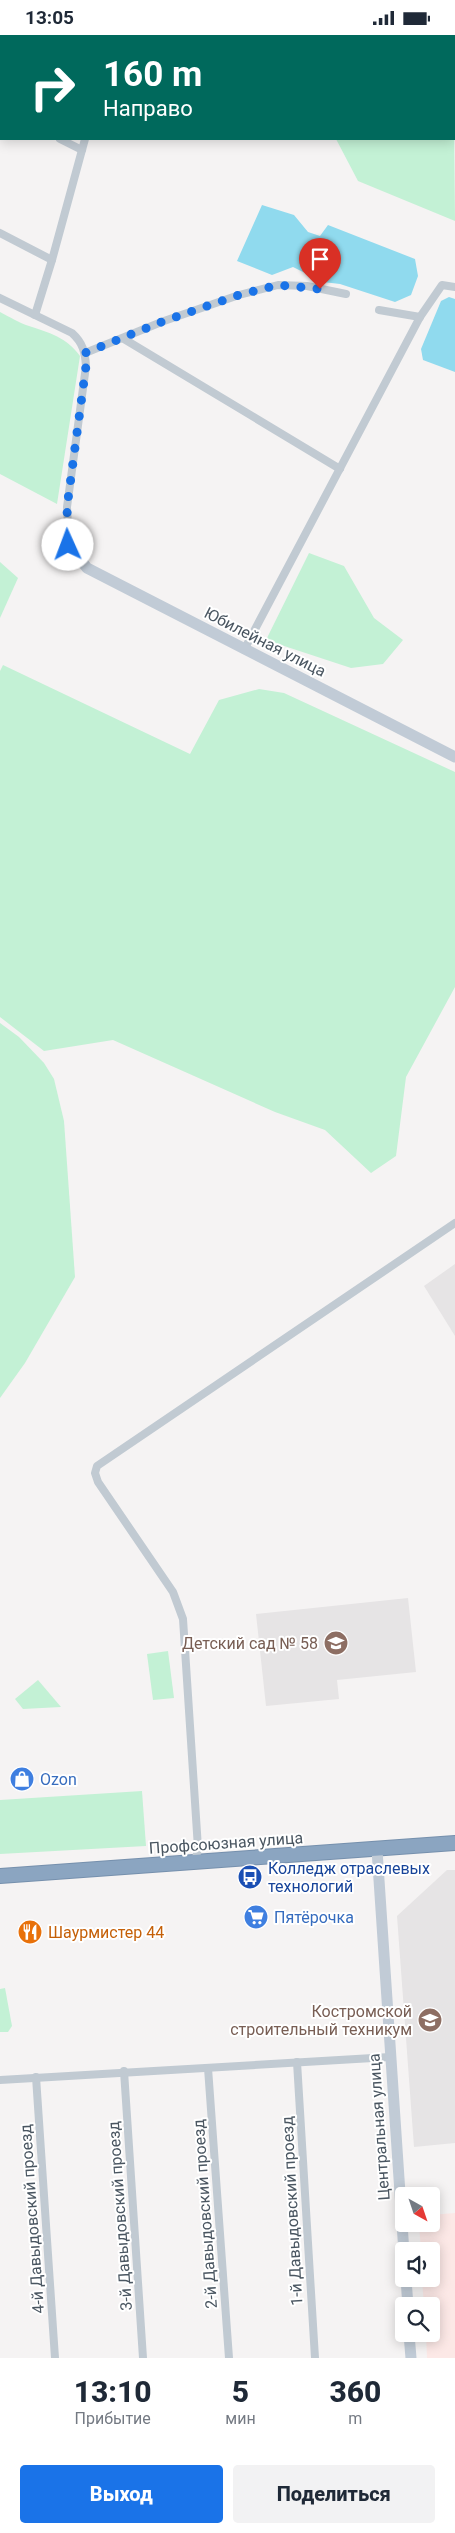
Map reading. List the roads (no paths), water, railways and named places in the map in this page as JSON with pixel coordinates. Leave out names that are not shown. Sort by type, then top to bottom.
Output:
[{"type":"highway","name":"Профсоюзная улица","points":[[0,1876],[455,1843]]},
{"type":"street","points":[[62,140],[82,150]]},
{"type":"street","points":[[34,315],[52,260],[85,140]]},
{"type":"street","points":[[0,233],[52,260]]},
{"type":"street","points":[[85,353],[173,318],[239,295],[278,285],[306,286],[346,294]]},
{"type":"street","points":[[244,650],[420,317],[442,285],[455,287]]},
{"type":"street","points":[[0,298],[72,333],[82,342],[86,366],[67,507],[68,545]]},
{"type":"street","points":[[379,310],[420,317]]},
{"type":"street","points":[[124,339],[340,469]]},
{"type":"street","name":"Юбилейная улица","points":[[68,545],[87,568],[455,757]]},
{"type":"street","points":[[196,1863],[198,1848],[183,1619],[173,1592],[98,1482],[95,1473],[97,1466],[455,1223]]},
{"type":"street","name":"Центральная улица","points":[[377,1850],[403,2242]]},
{"type":"street","points":[[0,2080],[124,2071],[390,2057]]},
{"type":"street","name":"1-й Давыдовский проезд","points":[[297,2062],[315,2358]]},
{"type":"street","name":"2-й Давыдовский проезд","points":[[208,2067],[229,2358]]},
{"type":"street","name":"3-й Давыдовский проезд","points":[[124,2071],[143,2358]]},
{"type":"street","name":"4-й Давыдовский проезд","points":[[36,2077],[55,2358]]},
{"type":"street","points":[[410,2342],[411,2358]]},
{"type":"water","points":[[262,205],[294,215],[308,232],[320,236],[328,225],[415,259],[418,276],[411,295],[395,302],[340,284],[323,282],[293,267],[272,275],[237,261]]},
{"type":"water","points":[[449,297],[455,299],[455,372],[423,360],[421,349],[441,301]]},
{"type":"place","name":"Детский сад № 58","points":[[336,1643]]},
{"type":"place","name":"Ozon","points":[[22,1779]]},
{"type":"place","name":"Колледж отраслевых технологий","points":[[250,1877]]},
{"type":"place","name":"Пятёрочка","points":[[256,1917]]},
{"type":"place","name":"Шаурмистер 44","points":[[30,1932]]},
{"type":"place","name":"Костромской строительный техникум","points":[[430,2020]]}]
